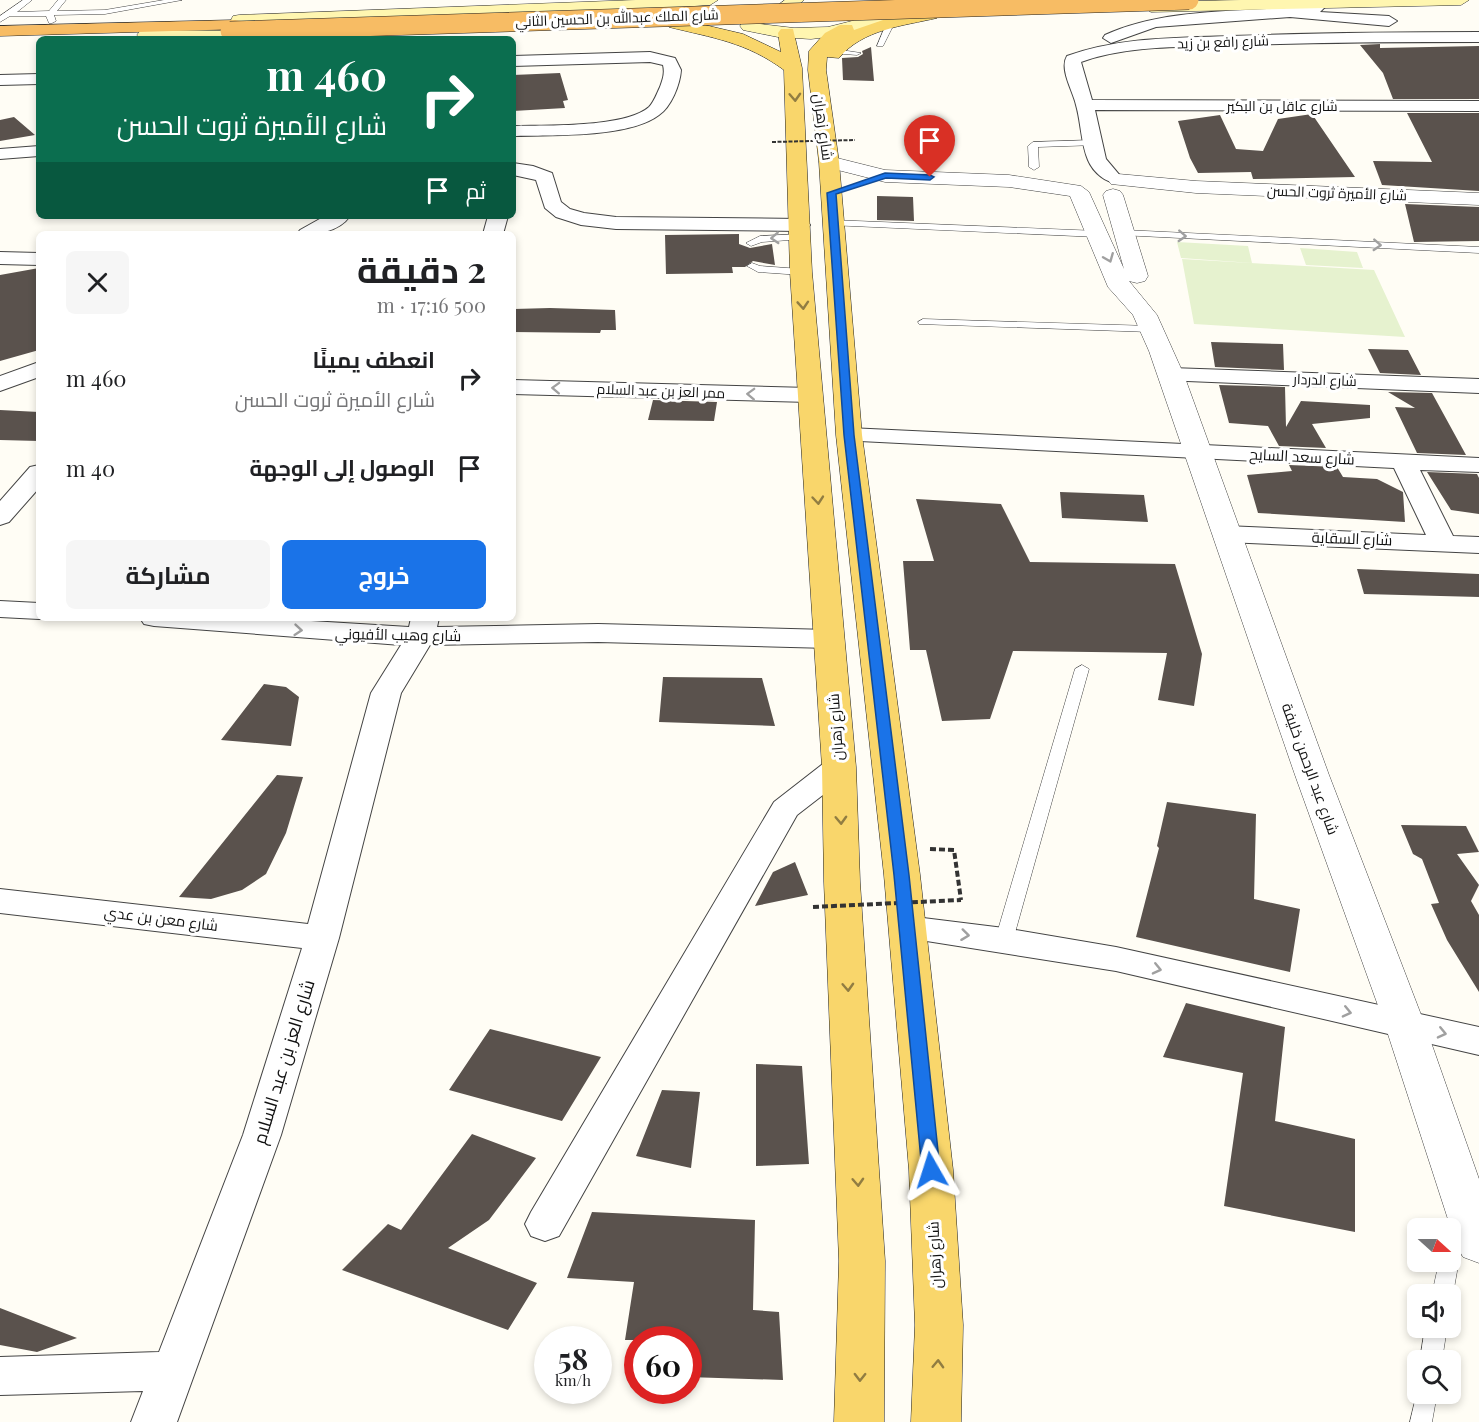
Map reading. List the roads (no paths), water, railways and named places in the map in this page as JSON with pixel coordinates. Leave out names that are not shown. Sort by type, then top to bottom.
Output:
[{"type":"highway","name":"شارع الملك عبدالله بن الحسين الثاني","points":[[84,36],[150,31],[998,0]]},
{"type":"highway","name":"شارع الملك عبدالله بن الحسين الثاني","points":[[232,28],[1189,0]]},
{"type":"highway","name":"شارع الملك عبدالله بن الحسين الثاني","points":[[0,32],[150,31]]},
{"type":"highway","points":[[0,41],[36,39]]},
{"type":"main road","points":[[150,31],[205,21],[632,6],[710,0]]},
{"type":"main road","points":[[730,0],[725,4],[724,11],[737,22],[754,28],[787,33],[813,33],[931,14],[1461,0]]},
{"type":"main road","points":[[150,31],[244,36],[737,22],[770,17],[796,0]]},
{"type":"main road","points":[[787,33],[789,24],[798,13],[808,4],[818,0]]},
{"type":"main road","points":[[854,26],[875,14],[875,7],[867,0]]},
{"type":"main road","points":[[913,0],[907,4],[908,9],[931,14]]},
{"type":"main road","points":[[663,2],[677,9],[680,14],[668,23]]},
{"type":"main road","points":[[818,92],[834,51],[850,39],[890,24],[931,14]]},
{"type":"main road","points":[[668,23],[717,30],[744,38],[771,51],[793,68]]},
{"type":"main road","name":"شارع زهران","points":[[854,26],[831,37],[818,51],[816,58],[818,92],[829,162],[849,435],[906,928],[931,1170],[939,1325],[936,1422]]},
{"type":"main road","name":"شارع زهران","points":[[787,33],[793,68],[801,272],[809,396],[839,767],[842,882],[862,1261],[859,1422]]},
{"type":"street","points":[[1095,51],[1112,38],[1135,27],[1156,22],[1303,12],[1314,9],[1322,3],[1343,16]]},
{"type":"street","points":[[1269,15],[1343,16],[1415,24],[1425,27],[1436,37]]},
{"type":"street","name":"شارع رافع بن زيد","points":[[1086,173],[1085,105],[1072,63],[1076,56],[1128,46],[1235,41],[1479,37]]},
{"type":"street","points":[[516,61],[650,57],[669,61],[673,75],[655,110],[639,120],[620,125],[516,137]]},
{"type":"street","points":[[0,80],[36,79]]},
{"type":"street","name":"شارع عاقل بن البكير","points":[[1085,105],[1479,106]]},
{"type":"street","points":[[0,154],[36,151]]},
{"type":"street","points":[[829,162],[885,176],[1009,181],[1086,173]]},
{"type":"street","points":[[516,170],[533,172],[545,177],[552,204],[563,213],[581,219],[800,231]]},
{"type":"street","name":"شارع الأميرة ثروت الحسن","points":[[1086,173],[1116,186],[1196,187],[1479,199]]},
{"type":"street","name":"شارع عبد الرحمن خليفة","points":[[1086,173],[1098,234],[1120,287],[1134,297],[1151,329],[1200,452],[1226,534],[1312,775],[1405,1025],[1473,1228]]},
{"type":"street","points":[[831,193],[885,176]]},
{"type":"street","points":[[1116,186],[1124,233],[1140,285],[1134,297]]},
{"type":"street","points":[[312,231],[334,219]]},
{"type":"street","points":[[0,258],[36,259]]},
{"type":"street","points":[[0,384],[36,370]]},
{"type":"street","name":"شارع الدردار","points":[[1171,375],[1479,386]]},
{"type":"street","name":"ممر العز بن عبد السلام","points":[[516,387],[809,396]]},
{"type":"street","name":"شارع سعد السايح","points":[[849,435],[1479,465]]},
{"type":"street","points":[[1404,462],[1443,543]]},
{"type":"street","points":[[0,517],[36,475]]},
{"type":"street","name":"شارع السقاية","points":[[1226,534],[1479,545]]},
{"type":"street","points":[[0,609],[36,612]]},
{"type":"street","name":"شارع وهيب الأفيوني","points":[[208,621],[303,631],[384,627],[419,622],[525,636],[598,633],[829,639]]},
{"type":"street","name":"شارع العز بن عبد السلام","points":[[154,1422],[262,1135],[322,938],[386,693],[419,622]]},
{"type":"street","name":"شارع العز بن عبد السلام","points":[[384,627],[386,693]]},
{"type":"street","points":[[546,1224],[785,809],[839,767]]},
{"type":"street","name":"شارع معن بن عدي","points":[[0,901],[322,938]]},
{"type":"street","points":[[906,928],[1004,940],[1116,959],[1479,1041]]},
{"type":"street","points":[[0,1376],[173,1371]]},
{"type":"lane","points":[[0,20],[28,0]]},
{"type":"lane","points":[[62,0],[53,11],[50,20],[64,30]]},
{"type":"lane","points":[[10,14],[53,11],[105,12],[178,0]]},
{"type":"lane","points":[[19,7],[53,11]]},
{"type":"lane","points":[[880,44],[890,24]]},
{"type":"lane","points":[[834,51],[856,53]]},
{"type":"lane","points":[[1034,167],[1033,146],[1036,144],[1086,173]]},
{"type":"lane","points":[[832,223],[1098,234]]},
{"type":"lane","points":[[751,243],[800,231]]},
{"type":"lane","points":[[1124,233],[1479,250]]},
{"type":"lane","points":[[752,267],[801,272]]},
{"type":"lane","points":[[923,322],[1151,329]]},
{"type":"lane","points":[[1004,940],[1082,669]]},
{"type":"lane","points":[[1461,1243],[1473,1228]]},
{"type":"lane","points":[[1421,1422],[1424,1404]]}]
